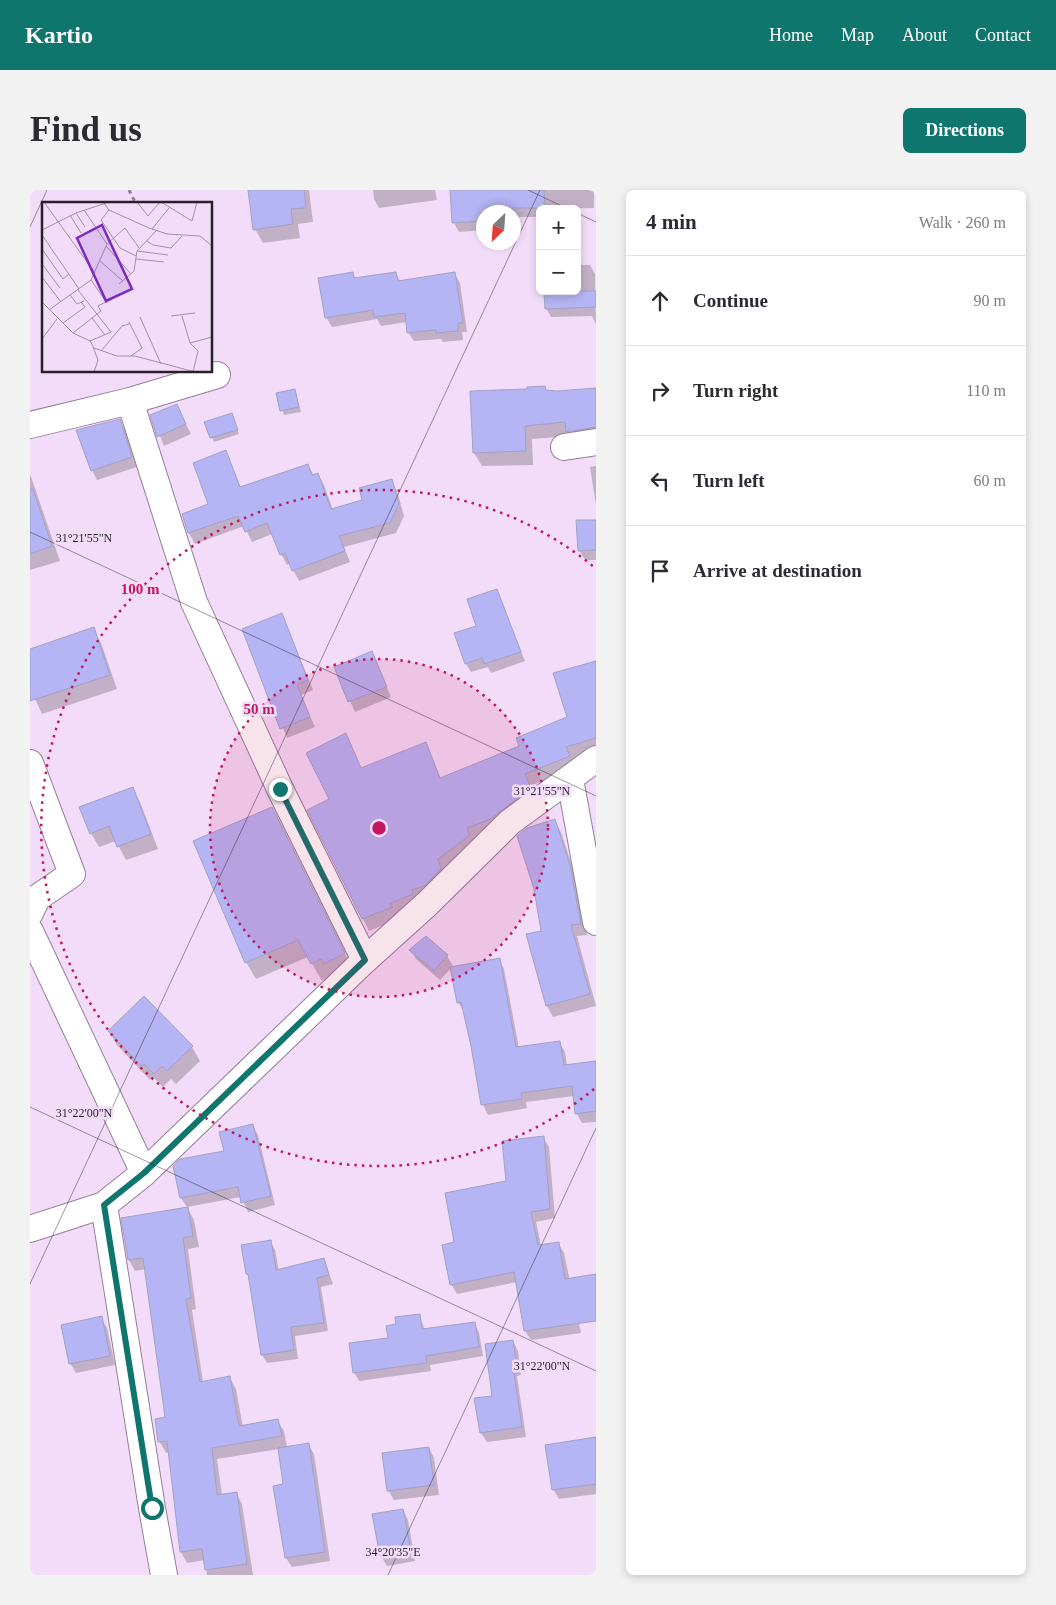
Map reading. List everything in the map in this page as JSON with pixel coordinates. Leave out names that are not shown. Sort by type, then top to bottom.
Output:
[{"type":"street","points":[[30,426],[130,401],[217,376]]},
{"type":"street","points":[[130,401],[194,602],[280,789],[365,960]]},
{"type":"street","points":[[564,447],[596,442]]},
{"type":"street","points":[[30,1229],[104,1205],[144,1173],[365,960],[427,904],[510,822],[570,780],[596,759]]},
{"type":"street","points":[[30,763],[72,874],[37,898],[30,913]]},
{"type":"street","points":[[570,780],[596,922]]},
{"type":"street","points":[[30,931],[144,1173]]},
{"type":"street","points":[[104,1205],[164,1575]]},
{"type":"path","points":[[129,190],[135,202]]},
{"type":"building","points":[[248,190],[304,190],[306,208],[291,209],[293,224],[253,230]]},
{"type":"building","points":[[450,190],[544,190],[545,205],[536,205],[536,208],[521,208],[521,205],[476,205],[476,221],[452,223]]},
{"type":"building","points":[[353,272],[354,278],[396,272],[398,281],[455,272],[463,323],[458,323],[458,331],[436,333],[436,330],[407,333],[405,313],[374,317],[373,310],[325,318],[318,278]]},
{"type":"building","points":[[581,291],[596,291],[596,307],[545,309],[544,295],[581,295]]},
{"type":"building","points":[[545,386],[546,390],[557,391],[596,388],[596,427],[566,432],[565,422],[525,426],[526,451],[473,453],[470,391],[527,389],[527,387]]},
{"type":"building","points":[[295,389],[299,407],[280,411],[276,393]]},
{"type":"building","points":[[177,404],[186,424],[157,437],[150,415]]},
{"type":"building","points":[[232,413],[238,430],[210,438],[204,422]]},
{"type":"building","points":[[120,419],[132,457],[91,471],[76,430]]},
{"type":"building","points":[[226,450],[240,487],[308,464],[312,475],[318,473],[331,509],[362,500],[359,488],[392,479],[399,504],[390,523],[339,536],[345,551],[292,571],[285,553],[280,555],[267,523],[245,532],[238,516],[188,533],[182,514],[208,504],[193,463]]},
{"type":"building","points":[[33,489],[52,546],[30,554],[30,490]]},
{"type":"building","points":[[576,520],[596,520],[596,550],[578,551]]},
{"type":"building","points":[[497,589],[521,652],[484,664],[482,658],[465,664],[454,633],[476,626],[467,599]]},
{"type":"building","points":[[282,613],[308,680],[297,685],[310,717],[280,729],[242,629]]},
{"type":"building","points":[[94,627],[110,675],[30,701],[30,649]]},
{"type":"building","points":[[372,651],[387,687],[348,702],[334,667]]},
{"type":"building","points":[[596,661],[596,738],[566,747],[570,756],[525,774],[531,788],[491,819],[467,828],[470,835],[438,859],[441,869],[424,886],[412,890],[413,894],[389,904],[393,907],[362,919],[307,810],[329,799],[306,753],[346,733],[361,768],[426,742],[440,778],[519,746],[516,738],[567,717],[553,673]]},
{"type":"building","points":[[133,787],[151,834],[117,847],[109,826],[90,834],[79,807]]},
{"type":"building","points":[[272,807],[345,953],[324,964],[321,959],[311,964],[298,940],[245,963],[193,841]]},
{"type":"building","points":[[555,819],[570,865],[581,924],[571,925],[590,994],[546,1006],[526,934],[541,931],[534,889],[517,836],[527,828]]},
{"type":"building","points":[[426,936],[448,955],[434,971],[409,950]]},
{"type":"building","points":[[500,958],[516,1047],[560,1041],[564,1065],[596,1061],[596,1111],[575,1114],[572,1086],[521,1093],[522,1099],[481,1105],[471,1046],[461,1002],[457,1003],[450,967]]},
{"type":"building","points":[[144,996],[193,1046],[167,1071],[162,1066],[154,1074],[144,1064],[141,1066],[108,1031]]},
{"type":"building","points":[[253,1124],[271,1196],[241,1203],[238,1187],[180,1198],[173,1166],[180,1159],[224,1151],[219,1132]]},
{"type":"building","points":[[544,1136],[550,1209],[531,1212],[538,1245],[559,1242],[565,1279],[596,1274],[596,1321],[524,1331],[514,1272],[450,1285],[442,1245],[454,1242],[445,1193],[506,1181],[502,1141]]},
{"type":"building","points":[[188,1207],[193,1236],[183,1238],[191,1298],[186,1299],[200,1382],[230,1376],[239,1426],[278,1419],[282,1436],[212,1448],[217,1495],[237,1492],[247,1564],[205,1570],[202,1549],[180,1552],[167,1441],[158,1442],[155,1419],[165,1417],[143,1258],[128,1260],[121,1218]]},
{"type":"building","points":[[271,1240],[276,1270],[324,1258],[329,1275],[317,1278],[324,1323],[291,1327],[294,1350],[261,1355],[248,1274],[246,1274],[241,1245]]},
{"type":"building","points":[[420,1314],[422,1329],[475,1322],[479,1347],[426,1356],[427,1363],[353,1373],[349,1343],[388,1338],[386,1326],[396,1324],[395,1317]]},
{"type":"building","points":[[102,1316],[110,1356],[69,1364],[61,1325]]},
{"type":"building","points":[[513,1340],[517,1366],[513,1366],[522,1427],[480,1433],[474,1398],[492,1396],[485,1344]]},
{"type":"building","points":[[596,1437],[596,1484],[552,1490],[545,1445]]},
{"type":"building","points":[[309,1443],[325,1552],[285,1558],[273,1486],[283,1484],[278,1448]]},
{"type":"building","points":[[429,1447],[434,1485],[387,1491],[382,1453]]},
{"type":"building","points":[[403,1509],[411,1551],[380,1556],[372,1514]]},
{"type":"route","points":[[152,1508],[104,1205],[144,1173],[365,960],[280,789]]}]
